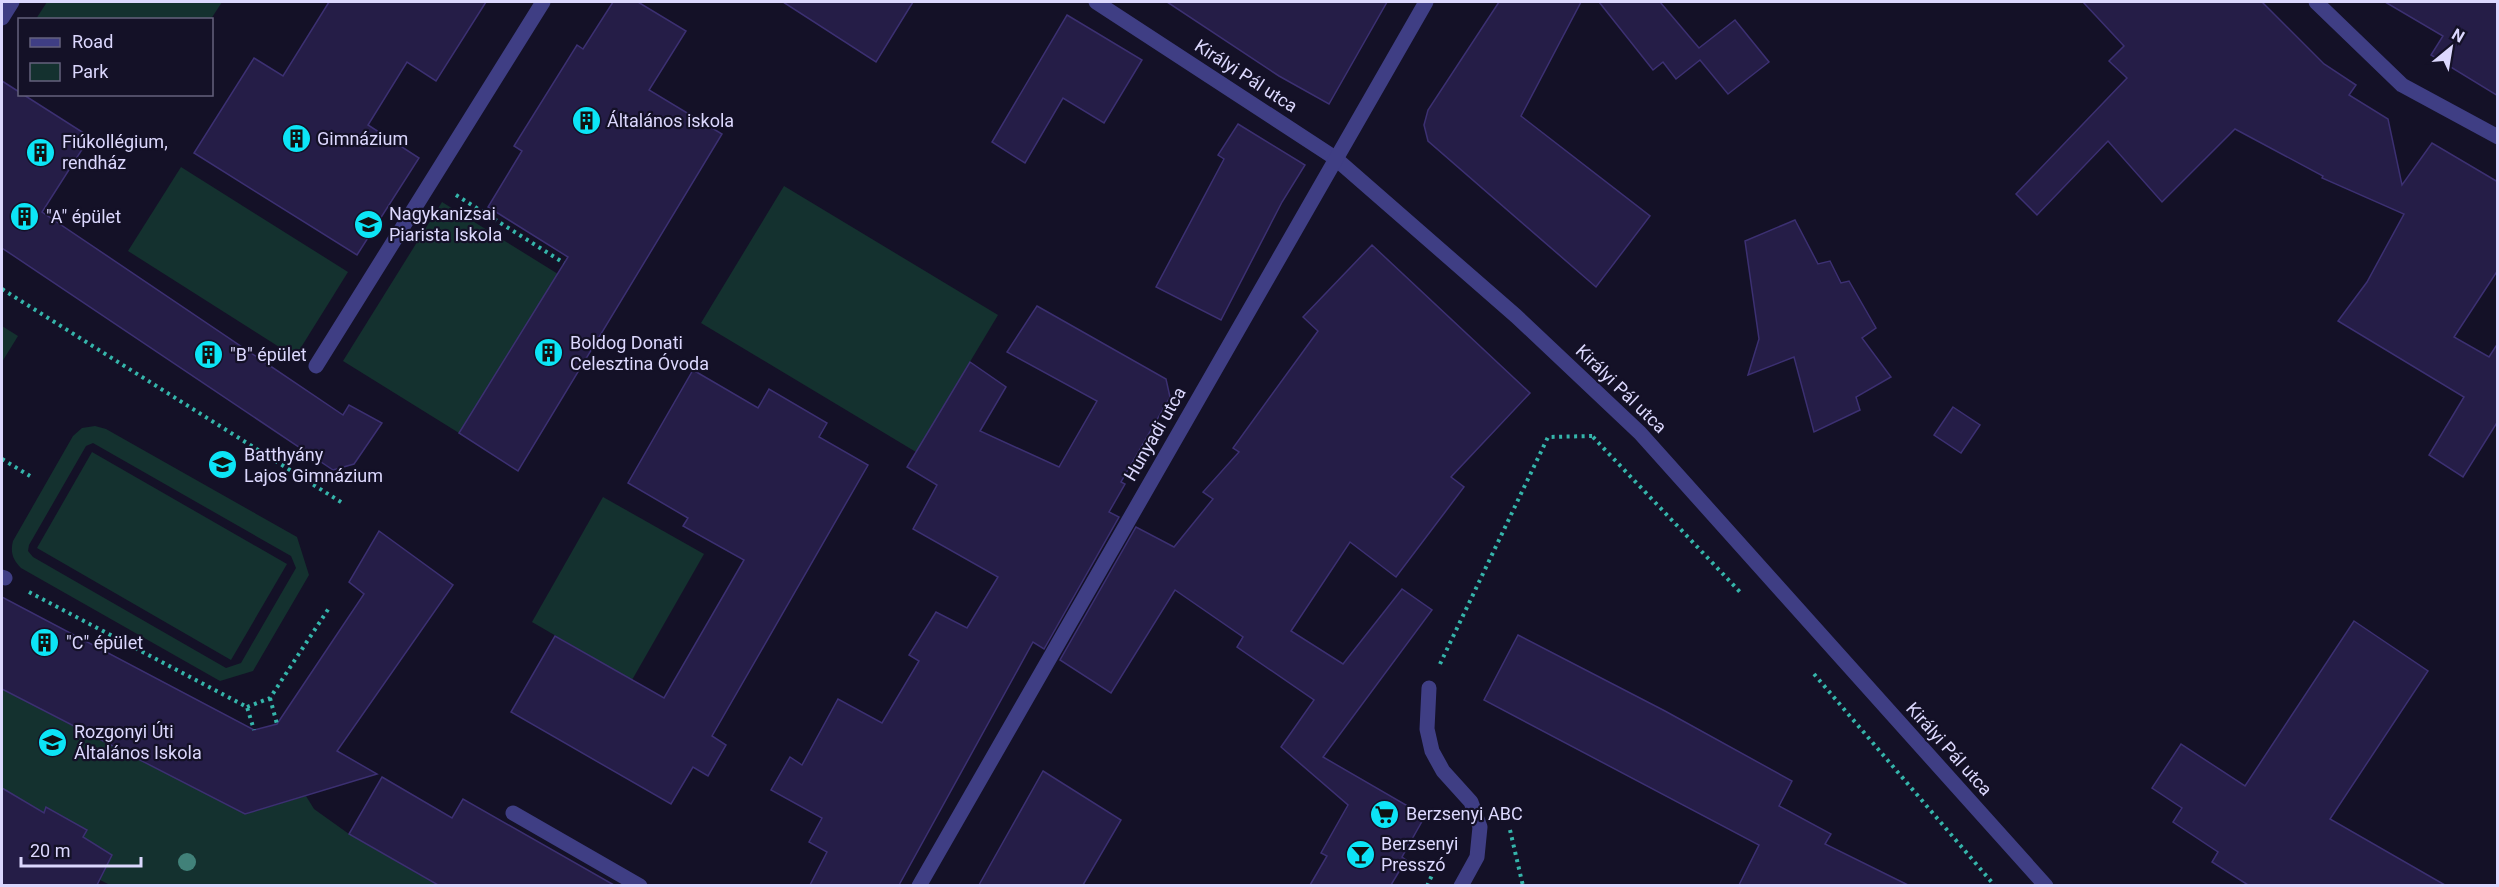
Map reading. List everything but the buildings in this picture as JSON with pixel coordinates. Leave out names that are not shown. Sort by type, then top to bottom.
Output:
[{"type":"street","points":[[2,18],[12,2]]},
{"type":"street","points":[[316,366],[543,2]]},
{"type":"street","name":"Királyi Pál utca","points":[[1096,2],[1335,158],[1516,316],[1640,433],[2046,885]]},
{"type":"street","name":"Hunyadi utca","points":[[919,885],[1426,2]]},
{"type":"street","points":[[2316,2],[2402,85],[2498,137]]},
{"type":"street","points":[[1429,688],[1427,729],[1432,751],[1443,771],[1471,802],[1480,827],[1478,857],[1461,885]]},
{"type":"street","points":[[513,813],[639,885]]},
{"type":"path","points":[[449,191],[564,263]]},
{"type":"path","points":[[2,289],[344,504]]},
{"type":"path","points":[[1429,688],[1548,436],[1640,433]]},
{"type":"path","points":[[1593,436],[1744,596]]},
{"type":"path","points":[[2,459],[30,476]]},
{"type":"path","points":[[32,594],[247,707],[254,730]]},
{"type":"path","points":[[247,707],[270,698],[329,608]]},
{"type":"path","points":[[1813,673],[1995,885]]},
{"type":"path","points":[[270,698],[277,723]]},
{"type":"path","points":[[1426,885],[1437,866]]},
{"type":"green space","points":[[47,2],[222,2],[212,18],[37,18]]},
{"type":"green space","points":[[181,167],[348,272],[295,357],[128,251]]},
{"type":"green space","points":[[784,186],[998,315],[916,452],[701,323]]},
{"type":"green space","points":[[442,202],[558,274],[459,433],[343,361]]},
{"type":"green space","points":[[2,326],[18,336],[2,362]]},
{"type":"green space","points":[[95,426],[106,429],[297,537],[309,575],[253,671],[220,681],[21,568],[16,562],[12,552],[13,541],[73,436],[82,428]],"holes":[[[93,443],[291,556],[296,568],[241,663],[226,668],[33,557],[28,551],[29,545],[86,446]]]},
{"type":"green space","points":[[92,452],[287,564],[231,660],[37,548]]},
{"type":"green space","points":[[603,497],[704,554],[632,680],[532,622]]},
{"type":"green space","name":"Rozgonyi Úti Általános Iskola","points":[[2,689],[245,814],[306,796],[314,809],[349,834],[435,884],[434,886],[110,885],[100,880],[112,855],[83,837],[46,808],[44,813],[2,788]]},
{"type":"place","name":"Általános iskola","points":[[586,121]]},
{"type":"place","name":"Gimnázium","points":[[296,139]]},
{"type":"place","name":"Fiúkollégium, rendház","points":[[41,152]]},
{"type":"place","name":"\"A\" épület","points":[[25,217]]},
{"type":"place","name":"Nagykanizsai Piarista Iskola","points":[[368,224]]},
{"type":"place","name":"Boldog Donati Celesztina Óvoda","points":[[549,353]]},
{"type":"place","name":"\"B\" épület","points":[[209,355]]},
{"type":"place","name":"Batthyány Lajos Gimnázium","points":[[223,465]]},
{"type":"place","name":"\"C\" épület","points":[[45,643]]},
{"type":"place","name":"Rozgonyi Úti Általános Iskola","points":[[53,742]]},
{"type":"place","name":"Berzsenyi ABC","points":[[1385,814]]},
{"type":"place","name":"Berzsenyi Presszó","points":[[1360,854]]}]
